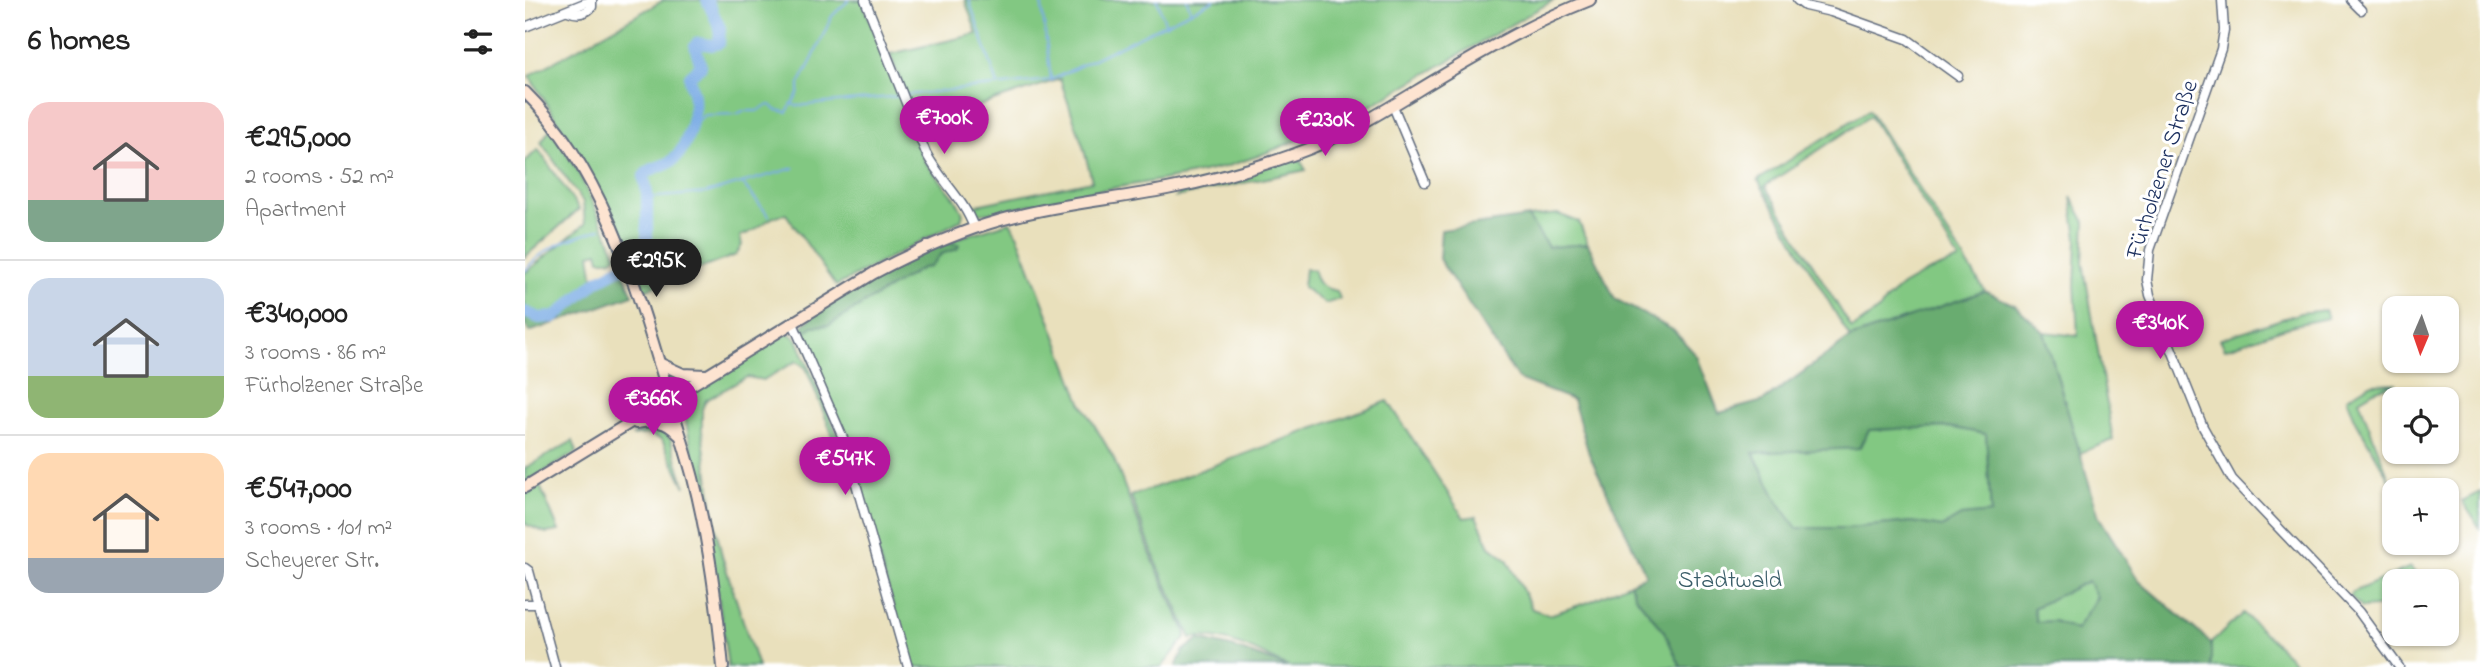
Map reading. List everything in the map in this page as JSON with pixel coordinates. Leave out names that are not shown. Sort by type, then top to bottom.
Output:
[{"type":"main road","points":[[525,486],[874,273],[908,255],[974,228],[1063,205],[1168,189],[1231,175],[1297,153],[1393,106],[1540,21],[1590,0]]},
{"type":"main road","points":[[525,92],[542,109],[572,150],[595,193],[628,268],[693,480],[710,564],[723,667]]},
{"type":"main road","points":[[659,363],[683,374],[708,375]]},
{"type":"main road","points":[[630,424],[658,421],[670,426],[682,439]]},
{"type":"street","points":[[562,0],[567,10],[576,14],[584,13],[592,7],[592,0]]},
{"type":"street","points":[[865,0],[931,162],[966,208],[974,228]]},
{"type":"street","points":[[1797,0],[1805,6],[1907,38],[1958,76]]},
{"type":"street","name":"Fürholzener Straße","points":[[2222,0],[2224,30],[2221,49],[2150,250],[2147,280],[2150,295],[2203,427],[2232,479],[2359,612],[2399,667]]},
{"type":"street","points":[[2351,0],[2361,10]]},
{"type":"street","points":[[525,27],[567,10]]},
{"type":"street","points":[[1393,106],[1425,182]]},
{"type":"street","points":[[793,323],[843,438],[908,667]]},
{"type":"street","points":[[525,568],[529,571],[555,667]]},
{"type":"street","points":[[525,604],[538,604]]},
{"type":"green space","points":[[664,0],[862,0],[925,162],[955,198],[963,213],[961,220],[836,286],[786,214],[779,215],[740,236],[742,245],[736,255],[642,291],[611,215],[567,136],[529,76]]},
{"type":"green space","points":[[965,0],[1554,0],[1342,122],[1258,156],[1185,176],[972,214],[967,207],[1092,181],[1060,79],[918,126],[890,54],[977,34]]},
{"type":"green space","points":[[1869,110],[1985,291],[1850,338],[1758,180]],"holes":[[[1870,116],[1959,260],[1927,272],[1902,286],[1881,308],[1852,329],[1765,186]]]},
{"type":"green space","points":[[550,129],[577,169],[617,256],[610,260],[600,260],[598,252],[590,254],[594,281],[563,309],[546,315],[536,315],[525,311],[525,273],[585,224],[583,202],[541,142]]},
{"type":"green space","points":[[538,149],[579,209],[525,257],[525,162]]},
{"type":"green space","points":[[1298,157],[1306,170],[1176,197],[1183,189]]},
{"type":"green space","points":[[2071,197],[2085,222],[2083,262],[2113,440],[2080,453],[2044,332],[2078,336],[2075,286],[2077,238]]},
{"type":"green space","points":[[1558,214],[1579,222],[1588,244],[1548,247],[1528,217]]},
{"type":"green space","name":"Stadtwald","points":[[1528,217],[1548,247],[1588,244],[1615,299],[1673,330],[1697,356],[1719,413],[1763,401],[1850,338],[1985,291],[2015,305],[2044,332],[2099,517],[2139,581],[2211,643],[2211,667],[1681,667],[1664,631],[1635,596],[1630,583],[1646,575],[1589,454],[1573,400],[1518,379],[1439,259],[1441,230]],"holes":[[[1949,427],[1986,434],[1991,513],[1961,516],[1942,527],[1912,522],[1847,528],[1797,528],[1778,502],[1753,453],[1859,448],[1869,430]],[[2088,581],[2097,597],[2076,630],[2054,621],[2036,622],[2033,608]]]},
{"type":"green space","points":[[1010,222],[1018,236],[1081,402],[1113,457],[1155,565],[1185,630],[1186,637],[1162,667],[911,667],[845,441],[848,435],[844,434],[800,328],[829,325],[922,268],[930,267],[941,254],[957,249],[959,245],[942,243]]},
{"type":"green space","points":[[942,243],[959,244],[957,249],[941,254],[930,267],[922,268],[829,325],[801,330],[821,310],[841,297]]},
{"type":"green space","points":[[1305,269],[1314,270],[1318,282],[1337,291],[1340,299],[1325,304],[1303,287]]},
{"type":"green space","points":[[623,271],[633,295],[529,332],[525,316],[545,320],[553,318],[588,291]]},
{"type":"green space","points":[[2325,310],[2328,318],[2294,325],[2225,349],[2220,339],[2300,313]]},
{"type":"green space","points":[[788,333],[797,339],[841,443],[837,447],[806,368],[797,361],[763,380],[747,377],[706,400],[702,409],[702,431],[714,519],[722,556],[758,667],[728,667],[712,551],[683,407],[691,393]]},
{"type":"green space","points":[[2397,383],[2382,387],[2359,400],[2389,478],[2355,419],[2347,398],[2370,384]]},
{"type":"green space","points":[[1388,401],[1464,518],[1476,516],[1490,546],[1507,559],[1532,609],[1549,615],[1589,602],[1630,583],[1635,596],[1664,631],[1681,667],[1288,667],[1228,641],[1191,638],[1157,564],[1131,496]]},
{"type":"green space","points":[[1949,427],[1986,434],[1991,514],[1961,516],[1942,527],[1912,522],[1797,529],[1778,502],[1753,452],[1859,448],[1869,430]]},
{"type":"green space","points":[[646,429],[660,430],[670,438],[685,487],[662,440],[648,434],[632,436]]},
{"type":"green space","points":[[573,441],[577,452],[525,483],[525,468]]},
{"type":"green space","points":[[540,486],[559,531],[546,533],[525,524],[525,495]]},
{"type":"green space","points":[[2480,492],[2480,528],[2462,501]]},
{"type":"green space","points":[[2382,579],[2382,607],[2361,608],[2350,596],[2353,592]]},
{"type":"green space","points":[[2088,581],[2097,596],[2076,630],[2054,621],[2036,622],[2033,608]]},
{"type":"green space","points":[[2243,613],[2295,664],[2291,667],[2211,667],[2211,643]]},
{"type":"green space","points":[[1199,639],[1235,648],[1288,667],[1176,667],[1183,651]]},
{"type":"waterway","points":[[525,312],[539,318],[555,317],[597,281],[637,259],[643,252],[647,238],[647,193],[644,176],[673,160],[689,131],[694,113],[690,76],[701,66],[695,46],[697,43],[719,43],[720,28],[707,0]]},
{"type":"waterway","points":[[689,130],[704,115],[737,114],[757,111],[771,105],[776,110],[787,112],[799,92],[799,84],[832,16],[849,0]]},
{"type":"waterway","points":[[969,0],[998,85]]},
{"type":"waterway","points":[[1041,0],[1051,79]]},
{"type":"waterway","points":[[1157,0],[1166,25]]},
{"type":"waterway","points":[[1187,0],[1191,12]]},
{"type":"waterway","points":[[906,95],[1051,80],[1214,0]]},
{"type":"waterway","points":[[791,103],[796,106],[900,96]]},
{"type":"waterway","points":[[646,198],[706,193],[794,168]]},
{"type":"waterway","points":[[743,184],[769,216]]},
{"type":"waterway","points":[[525,271],[549,249],[601,229]]}]
